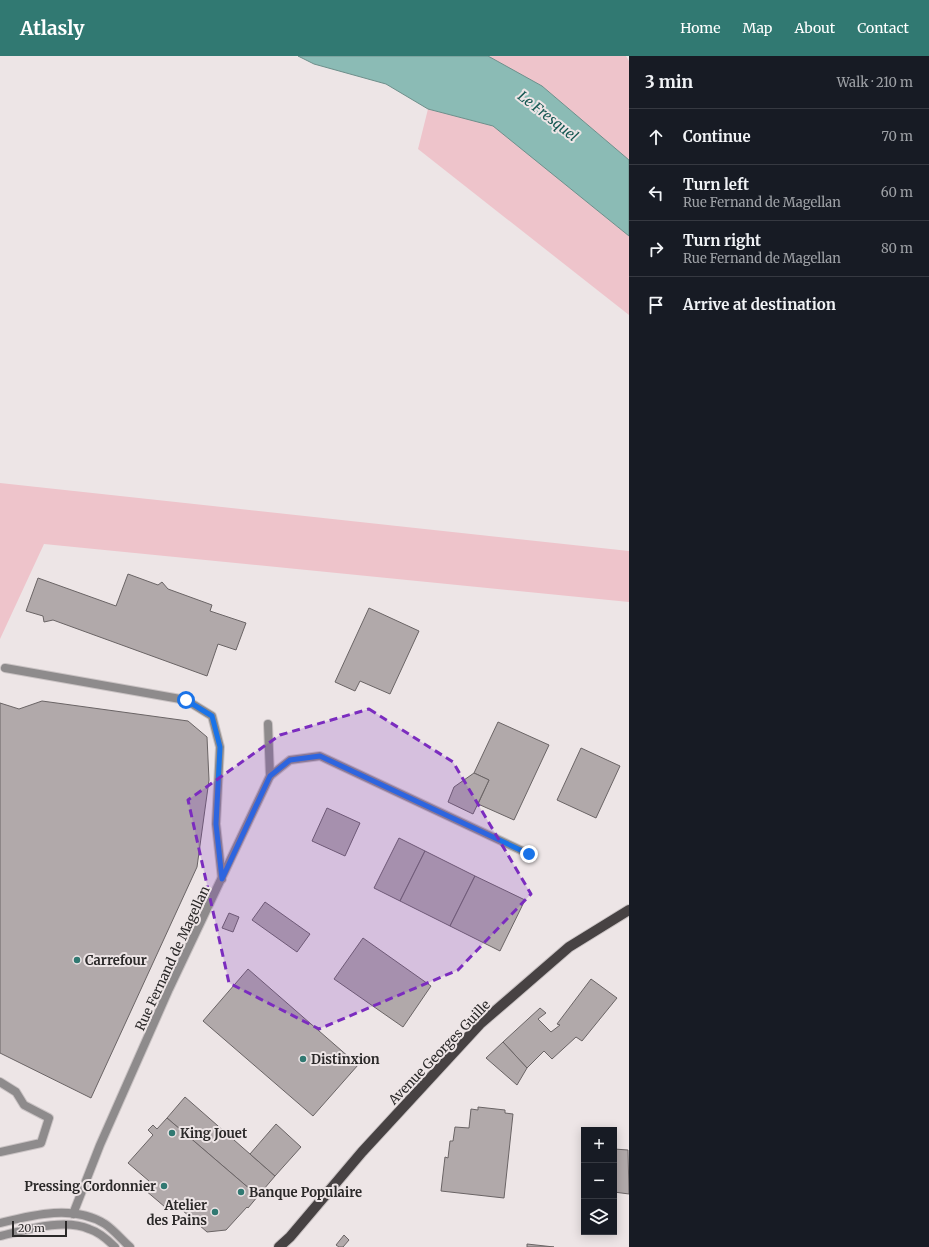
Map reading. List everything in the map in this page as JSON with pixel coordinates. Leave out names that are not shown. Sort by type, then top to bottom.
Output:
[{"type":"main road","name":"Avenue Georges Guille","points":[[279,1247],[290,1238],[362,1152],[480,1024],[569,947],[629,910]]},
{"type":"main road","name":"Avenue Georges Guille","points":[[285,1247],[290,1238]]},
{"type":"street","points":[[5,668],[186,700],[212,716],[220,747],[216,824],[222,879]]},
{"type":"street","points":[[268,724],[270,776]]},
{"type":"street","name":"Rue Fernand de Magellan","points":[[73,1214],[100,1145],[170,989],[270,776],[290,760],[320,756],[529,854]]},
{"type":"street","points":[[0,1082],[16,1092],[24,1105],[49,1118],[41,1143],[0,1152]]},
{"type":"street","points":[[0,1223],[44,1214],[73,1214],[95,1219],[105,1224],[130,1247]]},
{"type":"street","points":[[0,1236],[45,1226],[72,1224],[90,1229],[115,1247]]},
{"type":"highlighted area","points":[[369,709],[453,762],[531,894],[458,970],[319,1029],[229,983],[188,800],[280,735]]},
{"type":"shaded area","points":[[488,56],[626,56],[629,61],[629,160],[542,86]]},
{"type":"shaded area","points":[[428,109],[493,126],[629,236],[629,315],[418,149]]},
{"type":"shaded area","points":[[0,483],[629,551],[629,602],[44,544],[0,639]]},
{"type":"water","name":"Le Fresquel","points":[[298,56],[488,56],[542,86],[629,160],[629,236],[493,126],[428,109],[386,84],[314,64]]},
{"type":"building","points":[[128,574],[158,585],[162,582],[168,589],[212,605],[210,611],[246,623],[236,650],[218,644],[207,676],[53,620],[44,622],[43,616],[26,611],[38,578],[116,606]]},
{"type":"building","points":[[369,608],[419,631],[390,694],[360,681],[355,691],[335,682]]},
{"type":"building","name":"Carrefour","points":[[42,701],[188,721],[207,737],[209,780],[197,867],[91,1098],[0,1053],[0,703],[19,709]]},
{"type":"building","points":[[498,722],[549,745],[514,820],[478,804],[489,780],[474,773]]},
{"type":"building","points":[[581,748],[620,766],[596,818],[557,800]]},
{"type":"building","points":[[474,773],[489,780],[473,814],[448,802],[454,787]]},
{"type":"building","points":[[327,808],[360,823],[345,856],[312,841]]},
{"type":"building","points":[[399,838],[425,851],[400,901],[374,888]]},
{"type":"building","points":[[425,851],[475,876],[450,926],[400,901]]},
{"type":"building","points":[[475,876],[525,900],[500,951],[450,926]]},
{"type":"building","points":[[265,902],[310,934],[297,952],[252,920]]},
{"type":"building","points":[[229,913],[239,917],[233,932],[222,928]]},
{"type":"building","points":[[363,938],[431,986],[403,1027],[334,979]]},
{"type":"building","points":[[248,969],[358,1065],[313,1116],[203,1021]]},
{"type":"building","points":[[591,979],[617,998],[582,1041],[576,1037],[552,1059],[544,1051],[527,1068],[503,1042],[540,1008],[546,1013],[538,1019],[551,1032],[560,1025],[557,1024]]},
{"type":"building","points":[[503,1042],[527,1068],[517,1085],[486,1058]]},
{"type":"building","points":[[185,1097],[275,1176],[258,1196],[167,1118]]},
{"type":"building","points":[[478,1107],[505,1110],[505,1113],[513,1114],[504,1198],[441,1191],[445,1157],[448,1158],[450,1141],[453,1141],[455,1127],[469,1128],[471,1109],[478,1110]]},
{"type":"building","points":[[167,1118],[258,1196],[226,1230],[207,1232],[173,1202],[169,1207],[165,1207],[145,1190],[145,1187],[149,1181],[128,1163],[153,1135],[148,1130],[153,1125],[157,1129]]},
{"type":"building","points":[[276,1124],[301,1147],[275,1176],[250,1154]]},
{"type":"building","points":[[617,1149],[628,1150],[629,1194],[617,1192]]},
{"type":"building","points":[[344,1235],[349,1240],[343,1247],[339,1247],[336,1245]]},
{"type":"building","points":[[527,1244],[554,1247],[527,1247]]},
{"type":"place","name":"Carrefour","points":[[77,960]]},
{"type":"place","name":"Distinxion","points":[[303,1059]]},
{"type":"place","name":"King Jouet","points":[[172,1133]]},
{"type":"place","name":"Pressing Cordonnier","points":[[164,1186]]},
{"type":"place","name":"Banque Populaire","points":[[241,1192]]},
{"type":"place","name":"Atelier des Pains","points":[[215,1212]]},
{"type":"route","points":[[186,700],[212,716],[220,747],[216,824],[222,879],[270,776],[290,760],[320,756],[529,854]]}]
